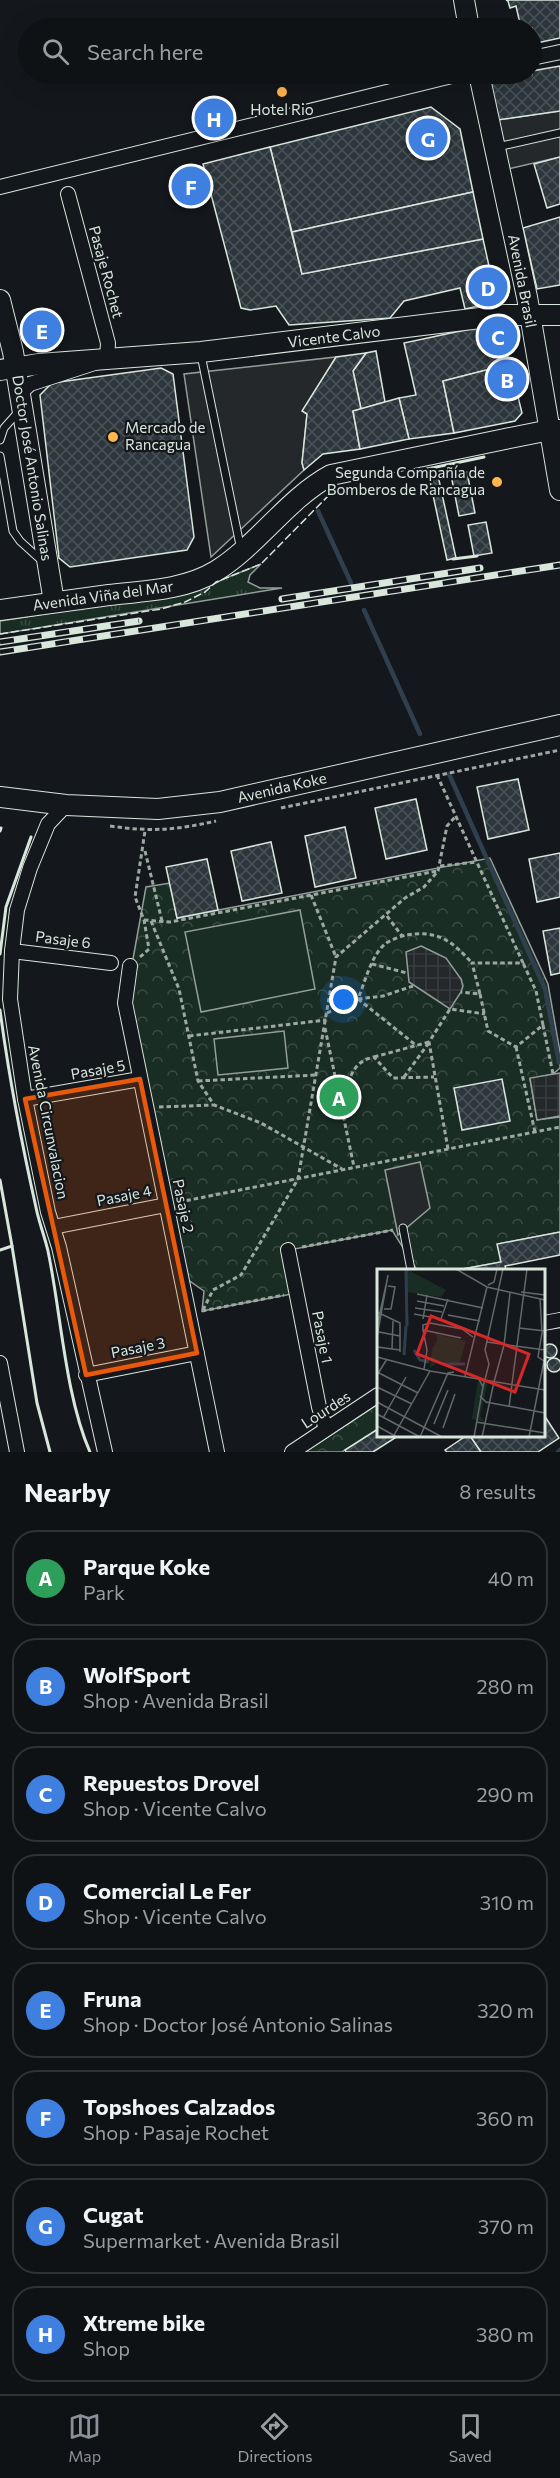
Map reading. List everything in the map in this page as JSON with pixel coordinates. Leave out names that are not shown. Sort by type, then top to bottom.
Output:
[{"type":"street","points":[[464,0],[467,18]]},
{"type":"street","points":[[542,56],[560,52]]},
{"type":"street","points":[[0,187],[419,84]]},
{"type":"street","name":"Avenida Brasil","points":[[481,84],[555,430],[560,490]]},
{"type":"street","name":"Pasaje Rochet","points":[[68,194],[108,343],[107,360]]},
{"type":"street","name":"Doctor José Antonio Salinas","points":[[0,300],[8,368],[21,401],[46,565],[54,602]]},
{"type":"street","name":"Vicente Calvo","points":[[8,368],[201,352],[505,315],[560,315]]},
{"type":"street","name":"Vicente Calvo","points":[[21,401],[30,384],[107,360]]},
{"type":"street","name":"Avenida Viña del Mar","points":[[0,610],[194,582],[214,572],[242,552],[308,489],[331,475],[506,442],[555,430]]},
{"type":"street","name":"Avenida Koke","points":[[0,797],[66,805],[158,809],[220,802],[560,725]]},
{"type":"street","name":"Avenida Circunvalacion","points":[[66,805],[48,824],[30,868],[17,910],[10,999],[26,1099],[105,1452]]},
{"type":"street","name":"Pasaje 6","points":[[12,951],[111,963]]},
{"type":"street","name":"Pasaje 2","points":[[130,966],[125,1003],[166,1205],[196,1312],[197,1353],[217,1452]]},
{"type":"street","name":"Pasaje 5","points":[[26,1099],[140,1079]]},
{"type":"street","name":"Pasaje 4","points":[[53,1227],[166,1205]]},
{"type":"street","name":"Pasaje 1","points":[[288,1250],[319,1407],[326,1429]]},
{"type":"street","points":[[545,1323],[560,1320]]},
{"type":"street","name":"Pasaje 3","points":[[86,1375],[197,1353]]},
{"type":"street","points":[[0,1363],[17,1452]]},
{"type":"street","name":"Lourdes","points":[[292,1452],[377,1396]]},
{"type":"lane","points":[[495,148],[560,133]]},
{"type":"lane","points":[[201,352],[242,552]]},
{"type":"lane","points":[[0,440],[4,428],[21,401]]},
{"type":"lane","points":[[0,456],[13,531],[20,541],[46,565]]},
{"type":"lane","points":[[403,1228],[411,1269]]},
{"type":"path","points":[[437,775],[536,991],[553,1074]]},
{"type":"path","points":[[336,957],[405,898],[424,887],[438,871],[447,826],[456,816]]},
{"type":"path","points":[[130,966],[149,950],[144,920],[135,897],[145,831]]},
{"type":"path","points":[[144,849],[162,921]]},
{"type":"path","points":[[440,866],[477,862]]},
{"type":"path","points":[[144,920],[170,922],[438,871]]},
{"type":"path","points":[[196,1312],[213,1290],[241,1275],[298,1179],[336,957],[311,894]]},
{"type":"path","points":[[387,915],[402,936]]},
{"type":"path","points":[[151,921],[179,989],[198,1081],[214,1105]]},
{"type":"path","points":[[358,999],[372,964],[385,944],[402,936],[424,932],[441,937],[457,947],[472,963],[488,1031],[516,1047],[535,1131]]},
{"type":"path","points":[[472,963],[523,963]]},
{"type":"path","points":[[372,964],[407,973]]},
{"type":"path","points":[[327,1013],[358,999],[383,996],[413,986]]},
{"type":"path","points":[[461,992],[480,994]]},
{"type":"path","points":[[358,999],[417,1046]]},
{"type":"path","points":[[403,1078],[450,1009],[485,1014]]},
{"type":"path","points":[[189,1036],[326,1020]]},
{"type":"path","points":[[325,1025],[354,1167]]},
{"type":"path","points":[[516,1047],[543,1025]]},
{"type":"path","points":[[339,1092],[345,1090],[354,1067],[364,1059],[429,1042]]},
{"type":"path","points":[[429,1042],[448,1149]]},
{"type":"path","points":[[374,1057],[393,1078],[435,1077]]},
{"type":"path","points":[[198,1081],[316,1075]]},
{"type":"path","points":[[146,1108],[214,1105],[261,1123],[342,1170]]},
{"type":"path","points":[[166,1205],[560,1126]]},
{"type":"path","points":[[288,1250],[403,1228]]},
{"type":"path","points":[[196,1312],[297,1293]]},
{"type":"highlighted area","points":[[140,1079],[197,1353],[86,1375],[25,1099]]},
{"type":"green space","points":[[261,564],[250,575],[248,582],[260,588],[282,588],[0,634],[0,621],[152,597],[214,579],[216,582]]},
{"type":"green space","points":[[490,858],[548,984],[560,1052],[560,1068],[553,1074],[530,1079],[537,1120],[560,1117],[560,1232],[498,1244],[501,1262],[462,1269],[416,1269],[392,1230],[289,1250],[297,1293],[202,1311],[204,1291],[181,1275],[125,1003],[146,887],[170,883],[177,918]]},
{"type":"green space","points":[[300,910],[315,989],[201,1012],[185,932]]},
{"type":"green space","points":[[284,1031],[288,1068],[218,1075],[214,1039]]},
{"type":"green space","points":[[377,1405],[377,1430],[342,1452],[305,1452]]},
{"type":"shaded area","points":[[560,111],[560,157],[508,169],[497,120]]},
{"type":"shaded area","name":"Mercado de Rancagua","points":[[336,357],[303,411],[307,414],[302,463],[304,470],[211,557],[184,374]]},
{"type":"shaded area","points":[[421,946],[446,958],[461,979],[463,986],[461,992],[450,1009],[409,982],[406,952]]},
{"type":"shaded area","points":[[560,1073],[560,1116],[537,1120],[530,1078]]},
{"type":"shaded area","points":[[420,1162],[430,1208],[398,1235],[385,1170]]},
{"type":"building","points":[[506,0],[560,0],[560,38],[542,42],[542,18],[519,18],[516,6],[510,8]]},
{"type":"building","points":[[560,66],[560,111],[497,120],[489,84],[542,84],[542,69]]},
{"type":"building","points":[[431,107],[460,129],[473,192],[292,232],[270,147]]},
{"type":"building","points":[[270,147],[302,274],[483,239],[497,302],[465,309],[460,288],[404,301],[390,318],[289,325],[276,306],[250,310],[241,308],[203,164]]},
{"type":"building","points":[[560,157],[560,204],[547,208],[534,164]]},
{"type":"building","points":[[473,192],[483,239],[302,274],[292,232]]},
{"type":"building","points":[[560,217],[560,285],[537,289],[523,228]]},
{"type":"building","points":[[498,323],[510,364],[443,381],[454,433],[409,439],[399,398],[416,395],[404,343]]},
{"type":"building","points":[[376,351],[385,402],[361,409],[353,371],[366,353]]},
{"type":"building","points":[[366,353],[353,371],[361,409],[353,411],[360,449],[323,454],[304,470],[302,463],[307,414],[302,411],[336,357]]},
{"type":"building","points":[[510,364],[522,413],[515,421],[454,433],[443,381]]},
{"type":"building","name":"Mercado de Rancagua","points":[[161,368],[173,374],[194,537],[187,550],[70,567],[59,558],[40,395],[52,383]]},
{"type":"building","points":[[399,398],[409,439],[360,449],[353,411]]},
{"type":"building","points":[[437,471],[456,558],[447,560],[428,472]]},
{"type":"building","points":[[467,472],[475,513],[459,516],[451,475]]},
{"type":"building","points":[[486,522],[492,553],[474,556],[468,525]]},
{"type":"building","points":[[518,779],[529,830],[488,839],[477,787]]},
{"type":"building","points":[[416,799],[427,850],[386,859],[375,808]]},
{"type":"building","points":[[345,827],[356,878],[315,887],[305,836]]},
{"type":"building","points":[[271,842],[282,893],[242,901],[231,851]]},
{"type":"building","points":[[560,853],[560,897],[537,902],[529,859]]},
{"type":"building","points":[[207,859],[218,910],[177,918],[166,867]]},
{"type":"building","points":[[560,928],[560,973],[551,975],[543,931]]},
{"type":"building","points":[[502,1079],[510,1121],[462,1130],[454,1088]]},
{"type":"building","points":[[560,1232],[560,1255],[505,1266],[506,1269],[462,1269],[501,1262],[497,1244]]},
{"type":"building","points":[[550,1344],[556,1348],[555,1356],[550,1358],[545,1356],[545,1346]]},
{"type":"building","points":[[554,1358],[559,1360],[561,1365],[559,1370],[554,1372],[549,1370],[547,1365],[549,1360]]},
{"type":"building","points":[[545,1417],[559,1438],[538,1452],[481,1452],[471,1437],[545,1437]]},
{"type":"building","points":[[377,1430],[377,1437],[396,1437],[373,1452],[346,1452],[345,1450]]},
{"type":"building","points":[[464,1437],[471,1437],[481,1452],[447,1452],[445,1450]]},
{"type":"waterway","points":[[318,511],[351,583]]},
{"type":"waterway","points":[[364,610],[420,734]]},
{"type":"waterway","points":[[449,774],[545,989],[559,1062]]},
{"type":"railway","points":[[0,652],[560,565]]},
{"type":"railway","points":[[282,599],[480,568]]},
{"type":"railway","points":[[0,642],[139,621]]},
{"type":"fence","points":[[0,634],[161,609],[185,602],[205,592],[216,582],[261,564],[331,493]]},
{"type":"wall","points":[[429,475],[427,469],[484,457]]},
{"type":"wall","points":[[453,559],[477,556]]},
{"type":"wall","points":[[0,954],[6,907],[31,837]]},
{"type":"wall","points":[[0,1010],[21,1137],[53,1275],[69,1380],[90,1452]]},
{"type":"wall","points":[[0,1180],[12,1246],[0,1250]]},
{"type":"wall","points":[[12,1246],[37,1403],[50,1452]]},
{"type":"place","name":"Hotel Rio","points":[[282,92]]},
{"type":"place","name":"Xtreme bike","points":[[214,118]]},
{"type":"place","name":"Cugat","points":[[428,138]]},
{"type":"place","name":"Topshoes Calzados","points":[[191,186]]},
{"type":"place","name":"Comercial Le Fer","points":[[488,287]]},
{"type":"place","name":"Fruna","points":[[42,330]]},
{"type":"place","name":"Repuestos Drovel","points":[[498,336]]},
{"type":"place","name":"WolfSport","points":[[507,379]]},
{"type":"place","name":"Mercado de Rancagua","points":[[113,437]]},
{"type":"place","name":"Segunda Compañía de Bomberos de Rancagua","points":[[497,482]]},
{"type":"place","name":"Parque Koke","points":[[339,1097]]}]
